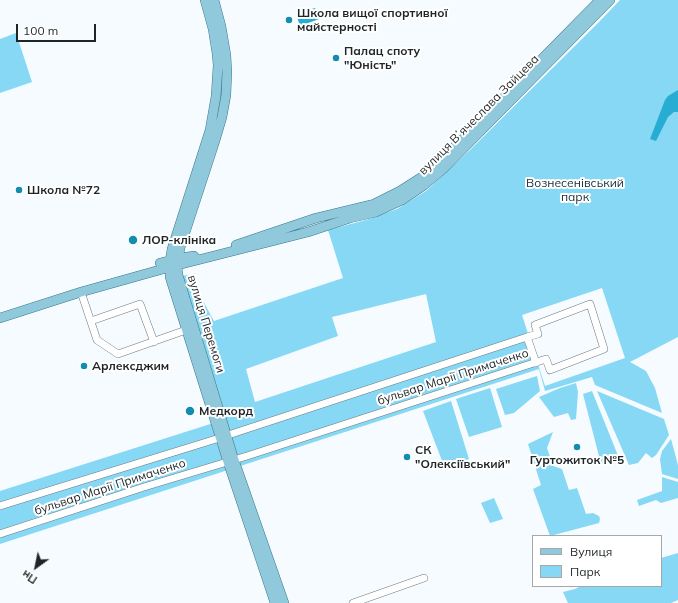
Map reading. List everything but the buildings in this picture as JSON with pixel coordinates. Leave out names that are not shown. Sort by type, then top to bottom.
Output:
[{"type":"main road","name":"вулиця Перемоги","points":[[205,0],[227,72],[226,95],[222,117],[170,277],[186,330],[224,437]]},
{"type":"main road","name":"вулиця Перемоги","points":[[214,0],[221,26],[221,55],[217,71],[216,96],[210,130],[172,249],[174,263],[227,448],[275,603]]},
{"type":"main road","name":"вулиця Вʼячеслава Зайцева","points":[[0,318],[316,218],[374,204],[400,191],[422,177],[441,160],[600,0]]},
{"type":"main road","name":"вулиця Вʼячеслава Зайцева","points":[[0,314],[174,263],[308,232],[350,218],[376,212],[402,200],[424,186],[443,169],[610,0]]},
{"type":"main road","points":[[217,71],[222,68],[227,72]]},
{"type":"main road","name":"вулиця Перемоги","points":[[231,461],[284,603]]},
{"type":"street","points":[[81,292],[97,340],[118,354],[186,330]]},
{"type":"street","points":[[91,321],[140,304],[154,342]]},
{"type":"street","points":[[528,337],[538,334],[536,325],[590,304],[604,349],[550,370],[546,359],[536,363]]},
{"type":"street","name":"бульвар Марії Примаченко","points":[[0,506],[224,437],[528,337],[536,363],[0,534]]},
{"type":"street","points":[[353,603],[424,578]]},
{"type":"green space","name":"Вознесенівський парк","points":[[620,0],[678,0],[678,337],[630,362],[646,371],[655,388],[662,413],[595,385],[592,377],[545,391],[539,369],[0,544],[0,491],[226,419],[180,276],[189,275],[214,321],[343,278],[328,230],[366,220],[397,209],[426,191],[470,150]],"holes":[[[602,288],[625,358],[545,386],[522,315]],[[426,294],[436,342],[255,402],[246,369],[338,336],[332,317]]]},
{"type":"green space","points":[[16,33],[32,82],[0,93],[0,39]]},
{"type":"green space","points":[[537,376],[540,391],[514,413],[505,415],[496,389]]},
{"type":"green space","points":[[576,383],[578,392],[576,419],[571,420],[568,413],[554,417],[539,397]]},
{"type":"green space","points":[[490,388],[502,427],[469,437],[456,399]]},
{"type":"green space","points":[[592,391],[619,458],[601,464],[583,394]]},
{"type":"green space","points":[[597,391],[664,419],[669,435],[656,455],[652,458],[646,453],[638,463],[629,465]]},
{"type":"green space","points":[[451,401],[469,459],[444,466],[423,411]]},
{"type":"green space","points":[[553,432],[547,448],[553,466],[562,469],[569,490],[577,488],[586,514],[593,513],[599,516],[599,523],[550,535],[533,489],[541,485],[528,444]]},
{"type":"green space","points":[[671,439],[678,465],[678,479],[662,474],[660,459],[662,451]]},
{"type":"green space","points":[[662,477],[678,482],[678,498],[661,503],[656,500],[639,506],[637,500],[662,491]]},
{"type":"green space","points":[[494,498],[503,519],[490,523],[481,503]]},
{"type":"green space","points":[[678,553],[678,600],[671,603],[568,603],[563,592],[579,587],[662,587],[662,558]]},
{"type":"shaded area","points":[[315,8],[319,19],[300,26],[296,14]]},
{"type":"shaded area","points":[[678,90],[678,112],[674,112],[668,117],[656,141],[650,139],[665,100],[668,96]]},
{"type":"place","name":"Школа вищої спортивної майстерності","points":[[289,20]]},
{"type":"place","name":"Палац споту \"Юність\"","points":[[336,58]]},
{"type":"place","name":"Школа №72","points":[[19,190]]},
{"type":"place","name":"ЛОР-клініка","points":[[133,240]]},
{"type":"place","name":"Арлексджим","points":[[84,366]]},
{"type":"place","name":"Медкорд","points":[[190,411]]},
{"type":"place","name":"Гуртожиток №5","points":[[577,447]]},
{"type":"place","name":"СК \"Олексіївський\"","points":[[407,457]]}]
